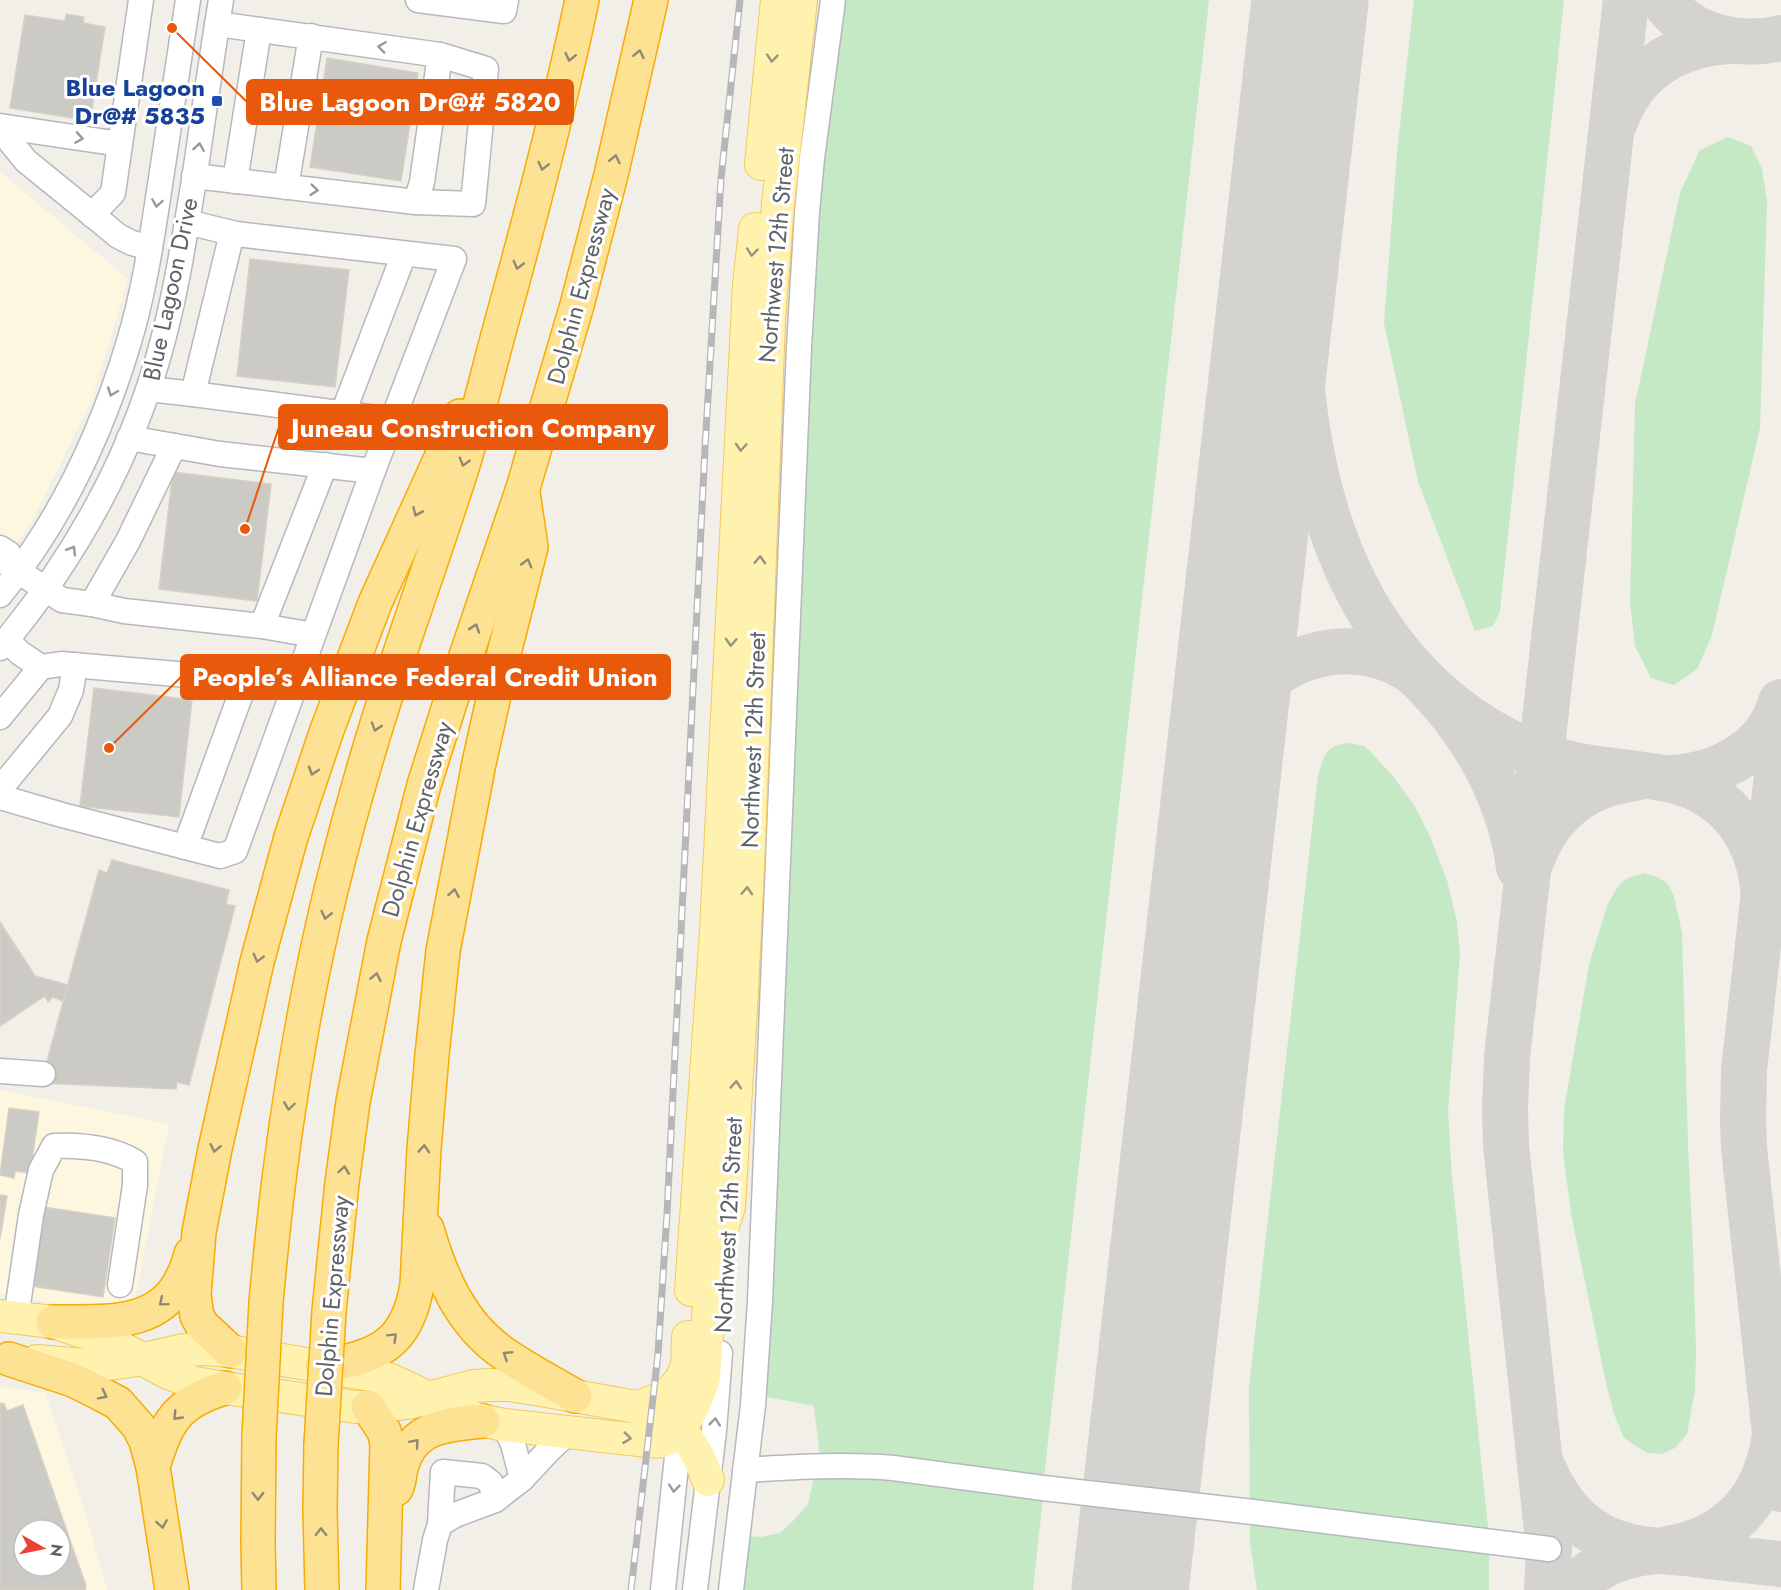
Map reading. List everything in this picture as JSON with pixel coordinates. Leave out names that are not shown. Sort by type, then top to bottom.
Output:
[{"type":"highway","points":[[259,1590],[259,1437],[273,1222],[292,1082],[318,948],[332,888],[382,707],[462,468],[533,209],[582,0]]},
{"type":"highway","name":"Dolphin Expressway","points":[[322,1590],[321,1445],[329,1311],[353,1102],[384,941],[404,858],[452,695],[523,488],[574,316],[623,127],[651,0]]},
{"type":"highway","points":[[230,1351],[201,1325],[197,1316],[194,1295],[199,1232],[214,1149],[257,962],[291,837],[375,603],[501,324]]},
{"type":"highway","points":[[322,1366],[361,1359],[376,1352],[389,1342],[405,1324],[414,1301],[432,1055],[443,951],[498,673],[531,547],[523,488]]},
{"type":"highway","points":[[420,1203],[442,1276],[468,1320],[502,1353],[575,1396]]},
{"type":"highway","points":[[53,1323],[121,1321],[149,1313],[173,1293],[183,1277],[199,1232]]},
{"type":"highway","points":[[5,1336],[73,1380],[118,1403],[140,1427],[153,1467],[172,1590]]},
{"type":"highway","points":[[153,1467],[162,1438],[173,1418],[198,1399],[225,1388]]},
{"type":"highway","points":[[368,1407],[384,1431],[387,1444],[383,1590]]},
{"type":"highway","points":[[384,1515],[398,1485],[402,1465],[418,1438],[447,1424],[494,1423]]},
{"type":"main road","name":"Northwest 12th Street","points":[[686,1370],[716,930],[749,285],[777,0]]},
{"type":"main road","name":"Northwest 12th Street","points":[[729,1207],[749,844],[769,321],[778,204],[801,0]]},
{"type":"main road","points":[[5,1336],[94,1366],[144,1359],[183,1350],[230,1351],[382,1377],[397,1382],[459,1413],[494,1423],[663,1441],[680,1430],[704,1378],[712,1261],[729,1207]]},
{"type":"main road","points":[[5,1336],[53,1323],[105,1339],[183,1379],[225,1388],[356,1407],[398,1405],[474,1386],[510,1385],[636,1407],[652,1413],[680,1430],[696,1449],[708,1480]]},
{"type":"main road","points":[[636,1407],[659,1400],[674,1388],[686,1370]]},
{"type":"street","points":[[92,216],[113,193],[141,0]]},
{"type":"street","name":"Blue Lagoon Drive","points":[[0,595],[7,563],[61,504],[103,416],[128,344],[150,248],[188,0]]},
{"type":"street","name":"Blue Lagoon Drive","points":[[3,644],[46,590],[95,510],[129,438],[159,357],[175,290],[187,222],[221,0]]},
{"type":"street","points":[[418,0],[504,11],[506,0]]},
{"type":"street","points":[[731,1590],[756,1373],[762,1272],[803,267],[812,158],[833,0]]},
{"type":"street","points":[[194,176],[416,202],[473,204],[486,69],[440,55],[217,24]]},
{"type":"street","points":[[236,181],[258,30]]},
{"type":"street","points":[[286,187],[311,36]]},
{"type":"street","points":[[416,202],[422,182],[440,55]]},
{"type":"street","points":[[0,128],[120,144]]},
{"type":"street","points":[[0,128],[26,161],[92,216],[125,240],[150,248]]},
{"type":"street","points":[[0,797],[62,816],[220,856],[235,851],[373,471],[454,259],[232,233],[187,222]]},
{"type":"street","points":[[193,394],[232,233]]},
{"type":"street","points":[[343,413],[404,254]]},
{"type":"street","points":[[148,389],[392,420]]},
{"type":"street","points":[[129,438],[220,454],[373,471]]},
{"type":"street","points":[[92,604],[128,541],[174,446]]},
{"type":"street","points":[[262,626],[325,465]]},
{"type":"street","points":[[7,563],[62,600],[124,611],[262,626],[313,635]]},
{"type":"street","points":[[3,644],[15,649],[41,667]]},
{"type":"street","points":[[0,717],[41,667],[61,664],[295,686]]},
{"type":"street","points":[[0,789],[60,716],[71,690],[75,665]]},
{"type":"street","points":[[185,847],[246,680]]},
{"type":"street","points":[[0,1071],[43,1074]]},
{"type":"street","points":[[5,1336],[41,1170],[54,1146],[76,1145],[125,1156],[135,1161],[135,1185],[120,1285]]},
{"type":"street","name":"Northwest 12th Street","points":[[695,1590],[718,1392],[729,1207]]},
{"type":"street","name":"Northwest 12th Street","points":[[663,1590],[686,1370]]},
{"type":"street","points":[[494,1423],[516,1452],[522,1479]]},
{"type":"street","points":[[440,1524],[455,1515],[495,1500],[522,1479],[570,1431]]},
{"type":"street","points":[[745,1470],[815,1465],[893,1468],[1549,1550]]},
{"type":"street","points":[[426,1590],[440,1524],[443,1472],[482,1476],[491,1483],[495,1500]]},
{"type":"shaded area","points":[[0,172],[128,279],[92,399],[35,516],[0,568]]},
{"type":"shaded area","points":[[0,1090],[169,1124],[134,1305],[94,1310],[0,1294]]},
{"type":"shaded area","points":[[0,1387],[45,1392],[84,1508],[107,1590],[0,1590]]},
{"type":"green space","points":[[843,0],[1209,0],[1044,1477],[820,1458],[814,1406],[762,1396],[812,268],[820,170]]},
{"type":"green space","points":[[1414,0],[1564,0],[1500,611],[1493,626],[1475,631],[1418,481],[1384,323],[1397,153]]},
{"type":"green space","points":[[1728,137],[1751,146],[1762,169],[1767,201],[1760,428],[1712,635],[1697,669],[1674,685],[1651,678],[1635,646],[1630,603],[1635,404],[1680,193],[1700,150]]},
{"type":"green space","points":[[1349,743],[1365,746],[1393,776],[1415,807],[1430,836],[1447,880],[1457,922],[1460,954],[1448,1111],[1452,1177],[1489,1537],[1489,1590],[1257,1590],[1250,1543],[1249,1387],[1318,775],[1327,752],[1335,746]]},
{"type":"green space","points":[[1645,873],[1668,884],[1674,896],[1682,933],[1696,1353],[1695,1390],[1687,1434],[1675,1448],[1661,1454],[1647,1453],[1624,1438],[1614,1414],[1571,1214],[1563,1151],[1564,1109],[1589,965],[1607,906],[1618,886],[1627,878]]},
{"type":"green space","points":[[815,1473],[886,1474],[1043,1498],[1033,1590],[741,1590],[748,1536],[761,1537],[780,1533],[793,1521],[808,1504]]},
{"type":"building","points":[[66,14],[84,17],[83,23],[105,27],[90,121],[10,108],[25,15],[65,21]]},
{"type":"building","points":[[327,58],[418,73],[401,181],[310,167]]},
{"type":"building","points":[[250,259],[349,270],[335,387],[237,376]]},
{"type":"building","points":[[173,472],[271,484],[257,601],[159,589]]},
{"type":"building","points":[[94,688],[192,700],[179,817],[80,806]]},
{"type":"building","points":[[112,860],[229,890],[226,904],[235,906],[189,1085],[177,1082],[176,1089],[41,1083],[99,870],[107,873]]},
{"type":"building","points":[[0,922],[35,976],[68,985],[63,1001],[53,997],[48,1002],[45,996],[0,1026]]},
{"type":"building","points":[[9,1108],[39,1112],[30,1173],[15,1171],[14,1178],[0,1175]]},
{"type":"building","points":[[0,1195],[7,1196],[0,1239]]},
{"type":"building","points":[[37,1206],[115,1218],[103,1297],[25,1285]]},
{"type":"building","points":[[0,1403],[4,1404],[7,1411],[23,1405],[62,1518],[12,1518],[12,1578],[72,1578],[72,1546],[86,1586],[85,1590],[0,1590]]},
{"type":"taxiway","points":[[1313,0],[1299,222],[1297,297],[1300,372],[1310,446],[1328,517],[1355,585],[1389,640],[1410,665],[1432,688],[1484,728],[1542,756],[1591,768],[1672,780],[1711,796],[1726,808],[1749,839],[1757,857],[1764,898]]},
{"type":"taxiway","points":[[1547,1590],[1549,1549],[1506,1145],[1507,1057],[1626,0]]},
{"type":"taxiway","points":[[1663,0],[1686,23],[1716,37],[1748,41],[1781,38]]},
{"type":"taxiway","points":[[1615,122],[1634,86],[1663,61],[1679,52],[1698,46],[1738,41]]},
{"type":"taxiway","points":[[1223,761],[1248,703],[1269,679],[1288,666],[1308,657],[1330,652],[1352,651],[1374,654],[1395,662],[1422,680],[1443,703],[1470,740],[1482,759],[1502,801],[1510,823],[1519,867]]},
{"type":"taxiway","points":[[1661,778],[1699,774],[1734,760],[1763,736],[1774,720],[1781,702]]},
{"type":"taxiway","points":[[1781,740],[1744,1070],[1743,1121],[1781,1489]]},
{"type":"taxiway","points":[[1532,859],[1549,827],[1572,803],[1601,786],[1636,778]]},
{"type":"taxiway","points":[[1159,1590],[1159,1501],[1177,1175]]},
{"type":"taxiway","points":[[1668,1549],[1708,1536],[1725,1527],[1740,1514],[1762,1482],[1774,1441]]},
{"type":"taxiway","points":[[1543,1468],[1558,1496],[1576,1519],[1601,1536],[1615,1542],[1644,1549],[1781,1564]]},
{"type":"taxiway","points":[[1570,1590],[1589,1574],[1610,1562],[1644,1552],[1657,1551]]},
{"type":"runway","points":[[1130,1590],[1310,0]]},
{"type":"railway","points":[[631,1590],[658,1354],[721,179],[740,0]]},
{"type":"place","name":"Blue Lagoon Dr@# 5820","points":[[172,28]]},
{"type":"place","name":"Blue Lagoon Dr@# 5835","points":[[217,101]]},
{"type":"place","name":"Juneau Construction Company","points":[[245,529]]},
{"type":"place","name":"People’s Alliance Federal Credit Union","points":[[109,748]]}]
